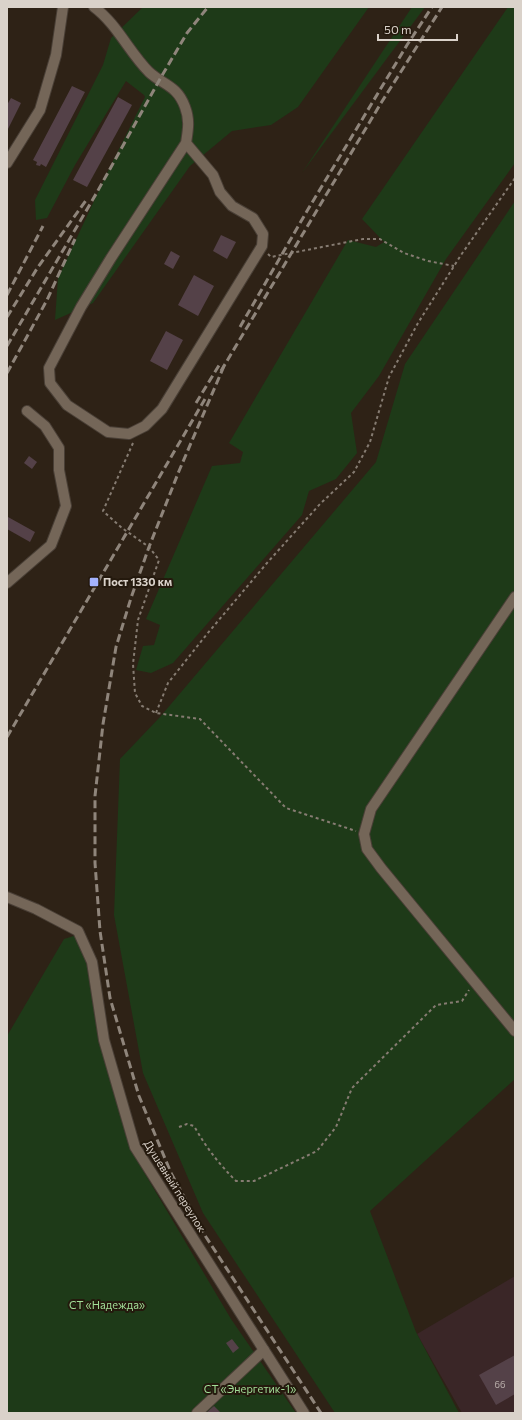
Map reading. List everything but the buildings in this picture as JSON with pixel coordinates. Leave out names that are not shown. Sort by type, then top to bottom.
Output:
[{"type":"street","points":[[7,163],[40,110],[56,55],[63,7]]},
{"type":"street","points":[[94,7],[104,14],[150,72],[174,88],[185,106],[190,124],[186,143],[81,307],[49,368],[50,383],[67,405],[108,432],[129,434],[145,426],[162,409],[262,246],[263,234],[253,218],[232,206],[220,192],[213,175],[186,143]]},
{"type":"street","points":[[7,583],[51,545],[66,506],[59,470],[59,448],[45,426],[27,411]]},
{"type":"street","points":[[515,598],[371,809],[364,834],[367,849],[381,868],[515,1031]]},
{"type":"street","name":"Душевный переулок","points":[[7,897],[36,909],[78,931],[92,962],[104,1040],[135,1147],[304,1413]]},
{"type":"street","points":[[197,1413],[264,1350]]},
{"type":"path","points":[[156,713],[168,683],[207,634],[267,563],[320,504],[354,472],[370,442],[389,377],[418,323],[454,266],[515,178]]},
{"type":"path","points":[[262,246],[266,253],[272,257],[363,239],[380,238],[404,253],[428,261],[454,266]]},
{"type":"path","points":[[129,434],[134,444],[103,511],[122,528],[149,547],[160,560],[138,620],[133,664],[136,693],[142,706],[156,713],[200,719],[286,808],[364,834]]},
{"type":"path","points":[[179,1127],[187,1124],[194,1126],[218,1163],[236,1181],[254,1180],[317,1151],[336,1127],[352,1088],[436,1005],[462,1001],[474,981]]},
{"type":"shaded area","points":[[515,1276],[515,1413],[462,1413],[417,1334]]},
{"type":"green space","points":[[143,7],[369,7],[298,107],[271,125],[232,131],[190,166],[93,303],[55,320],[58,278],[109,169],[145,97],[144,95],[126,81],[75,165],[47,218],[36,220],[35,200],[103,65],[111,38]]},
{"type":"green space","points":[[412,7],[425,7],[302,173]]},
{"type":"green space","points":[[508,7],[515,7],[515,163],[446,259],[379,376],[351,413],[357,453],[336,479],[309,491],[302,515],[173,663],[151,673],[136,670],[143,646],[154,645],[160,625],[146,619],[212,466],[240,463],[243,452],[229,443],[348,240],[376,247],[384,242],[362,219]]},
{"type":"green space","points":[[515,201],[515,1079],[370,1211],[416,1332],[459,1413],[335,1413],[203,1213],[143,1073],[114,915],[120,759],[160,717],[376,462],[405,364]]},
{"type":"green space","name":"СТ «Надежда»","points":[[80,934],[119,1111],[138,1162],[231,1319],[296,1413],[7,1413],[7,1036],[64,939]]},
{"type":"railway","points":[[7,346],[96,194],[187,33],[208,7]]},
{"type":"railway","points":[[240,327],[307,211],[407,45],[432,7]]},
{"type":"railway","points":[[221,371],[381,103],[442,7]]},
{"type":"railway","points":[[7,317],[38,267],[87,199]]},
{"type":"railway","points":[[7,295],[43,226]]},
{"type":"railway","points":[[7,373],[47,300],[75,239]]},
{"type":"railway","points":[[196,403],[221,362]]},
{"type":"railway","points":[[224,366],[179,471],[149,547],[116,647],[103,724],[95,796],[95,863],[100,931],[110,998],[139,1096],[171,1173],[206,1237],[321,1413]]},
{"type":"railway","points":[[7,737],[205,399]]},
{"type":"place","name":"Пост 1330 км","points":[[94,582]]},
{"type":"park label","name":"СТ «Энергетик-1»","points":[[250,1389]]}]
